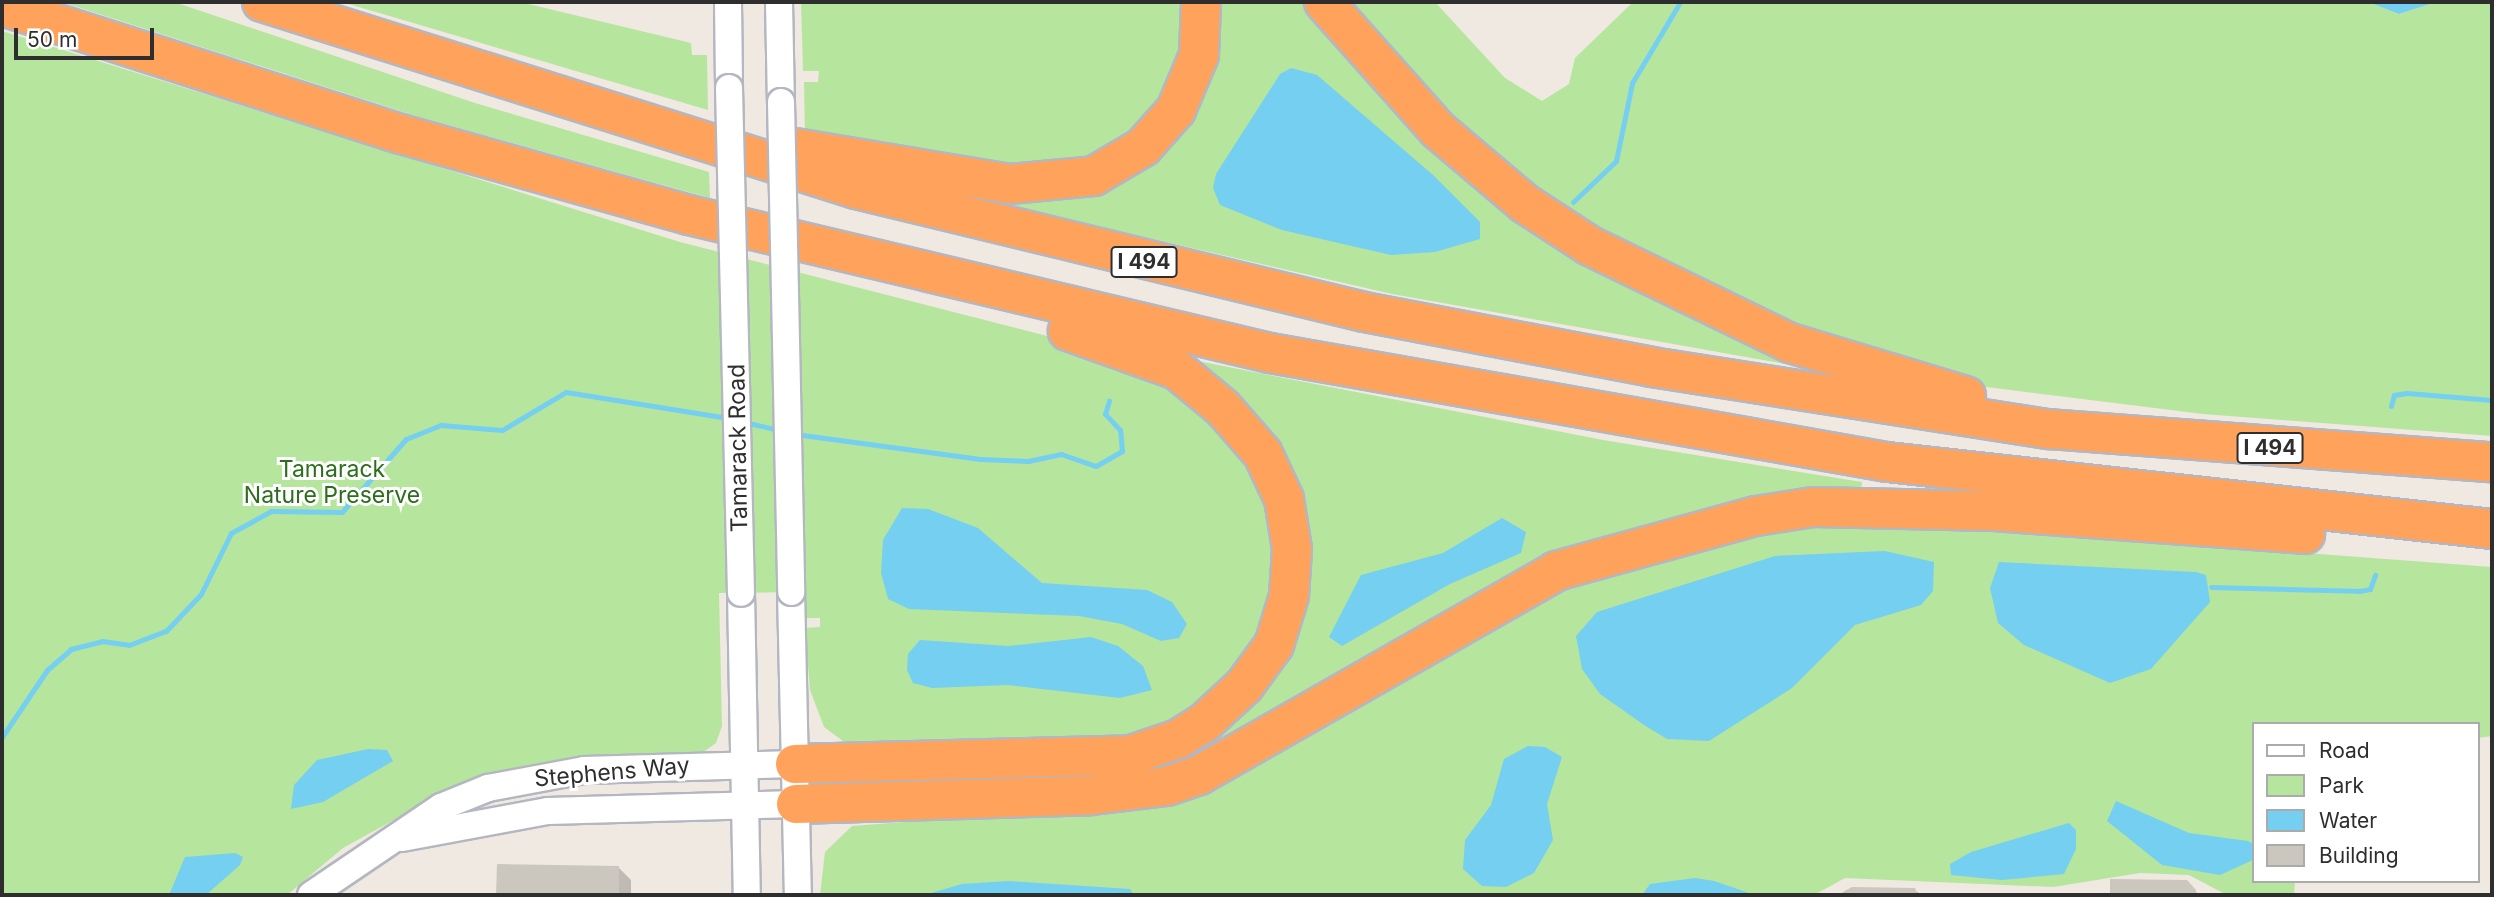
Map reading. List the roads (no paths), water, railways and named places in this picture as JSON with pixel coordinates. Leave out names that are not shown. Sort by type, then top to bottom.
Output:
[{"type":"highway","name":"I 494","points":[[262,2],[624,117],[964,218],[1364,312],[1663,369],[2049,429],[2492,462]]},
{"type":"highway","points":[[624,117],[970,180],[1029,186],[1078,181],[1128,158],[1176,110],[1199,55],[1202,2]]},
{"type":"highway","points":[[1324,2],[1438,130],[1524,203],[1590,246],[1790,343],[1955,392],[2049,429]]},
{"type":"highway","points":[[2,6],[401,134],[824,250],[1270,353],[1711,434],[2027,482],[2492,529]]},
{"type":"highway","points":[[795,764],[1050,760],[1156,748],[1205,722],[1261,666],[1284,620],[1292,572],[1289,525],[1276,474],[1223,408],[1177,370],[824,250]]},
{"type":"highway","points":[[796,804],[1091,796],[1167,786],[1199,775],[1556,571],[1756,516],[1813,507],[1992,511],[2339,536],[2492,536]]},
{"type":"street","name":"Tamarack Road","points":[[728,2],[747,895]]},
{"type":"street","points":[[779,2],[798,895]]},
{"type":"street","name":"Stephens Way","points":[[311,895],[402,838],[441,807],[537,776],[744,764],[795,764]]},
{"type":"street","name":"Stephens Way","points":[[402,838],[548,811],[796,804]]},
{"type":"water","points":[[2368,2],[2436,2],[2399,14]]},
{"type":"water","points":[[1291,68],[1317,75],[1433,175],[1480,222],[1480,239],[1435,252],[1391,255],[1282,230],[1220,205],[1213,188],[1216,174],[1280,74]]},
{"type":"water","points":[[902,508],[928,509],[978,528],[1042,583],[1147,590],[1172,602],[1187,624],[1179,638],[1161,641],[1122,624],[1079,616],[909,609],[888,599],[881,573],[883,540]]},
{"type":"water","points":[[1502,518],[1526,532],[1521,553],[1450,584],[1342,646],[1329,637],[1361,575],[1443,553]]},
{"type":"water","points":[[1885,551],[1934,562],[1933,591],[1921,605],[1855,625],[1792,688],[1709,741],[1667,739],[1600,694],[1582,669],[1576,636],[1597,612],[1775,556]]},
{"type":"water","points":[[1999,562],[2196,572],[2206,575],[2210,602],[2151,669],[2110,683],[2024,645],[1998,623],[1990,588]]},
{"type":"water","points":[[1091,637],[1118,646],[1143,666],[1152,690],[1120,698],[1008,685],[932,688],[913,683],[907,670],[908,654],[920,640],[1008,646]]},
{"type":"water","points":[[1528,746],[1545,747],[1562,757],[1547,804],[1553,840],[1534,873],[1506,887],[1482,886],[1463,869],[1465,840],[1491,805],[1504,759]]},
{"type":"water","points":[[368,749],[387,750],[393,761],[323,802],[291,809],[294,785],[317,760]]},
{"type":"water","points":[[2116,801],[2189,833],[2248,841],[2252,843],[2252,860],[2220,875],[2162,865],[2107,821]]},
{"type":"water","points":[[2069,823],[2076,830],[2076,849],[2064,874],[2002,880],[1951,875],[1950,864],[1971,852]]},
{"type":"water","points":[[235,853],[243,857],[240,865],[206,895],[169,895],[185,857]]},
{"type":"water","points":[[1695,878],[1714,881],[1755,895],[1642,895],[1650,884]]},
{"type":"water","points":[[1008,881],[1130,889],[1134,895],[924,895],[962,884]]},
{"type":"waterway","points":[[1573,202],[1616,161],[1632,83],[1680,2]]},
{"type":"waterway","points":[[2,737],[47,670],[71,649],[102,641],[129,645],[166,631],[201,594],[231,533],[271,511],[342,512],[406,439],[441,425],[502,430],[566,392],[728,418]]},
{"type":"waterway","points":[[2391,406],[2394,395],[2407,393],[2492,400]]},
{"type":"waterway","points":[[795,434],[980,459],[1028,461],[1061,454],[1096,466],[1122,451],[1120,430],[1105,414],[1109,401]]},
{"type":"waterway","points":[[744,422],[779,430]]},
{"type":"waterway","points":[[2211,587],[2359,591],[2370,589],[2375,575]]},
{"type":"park label","name":"Tamarack Nature Preserve","points":[[332,482]]}]
